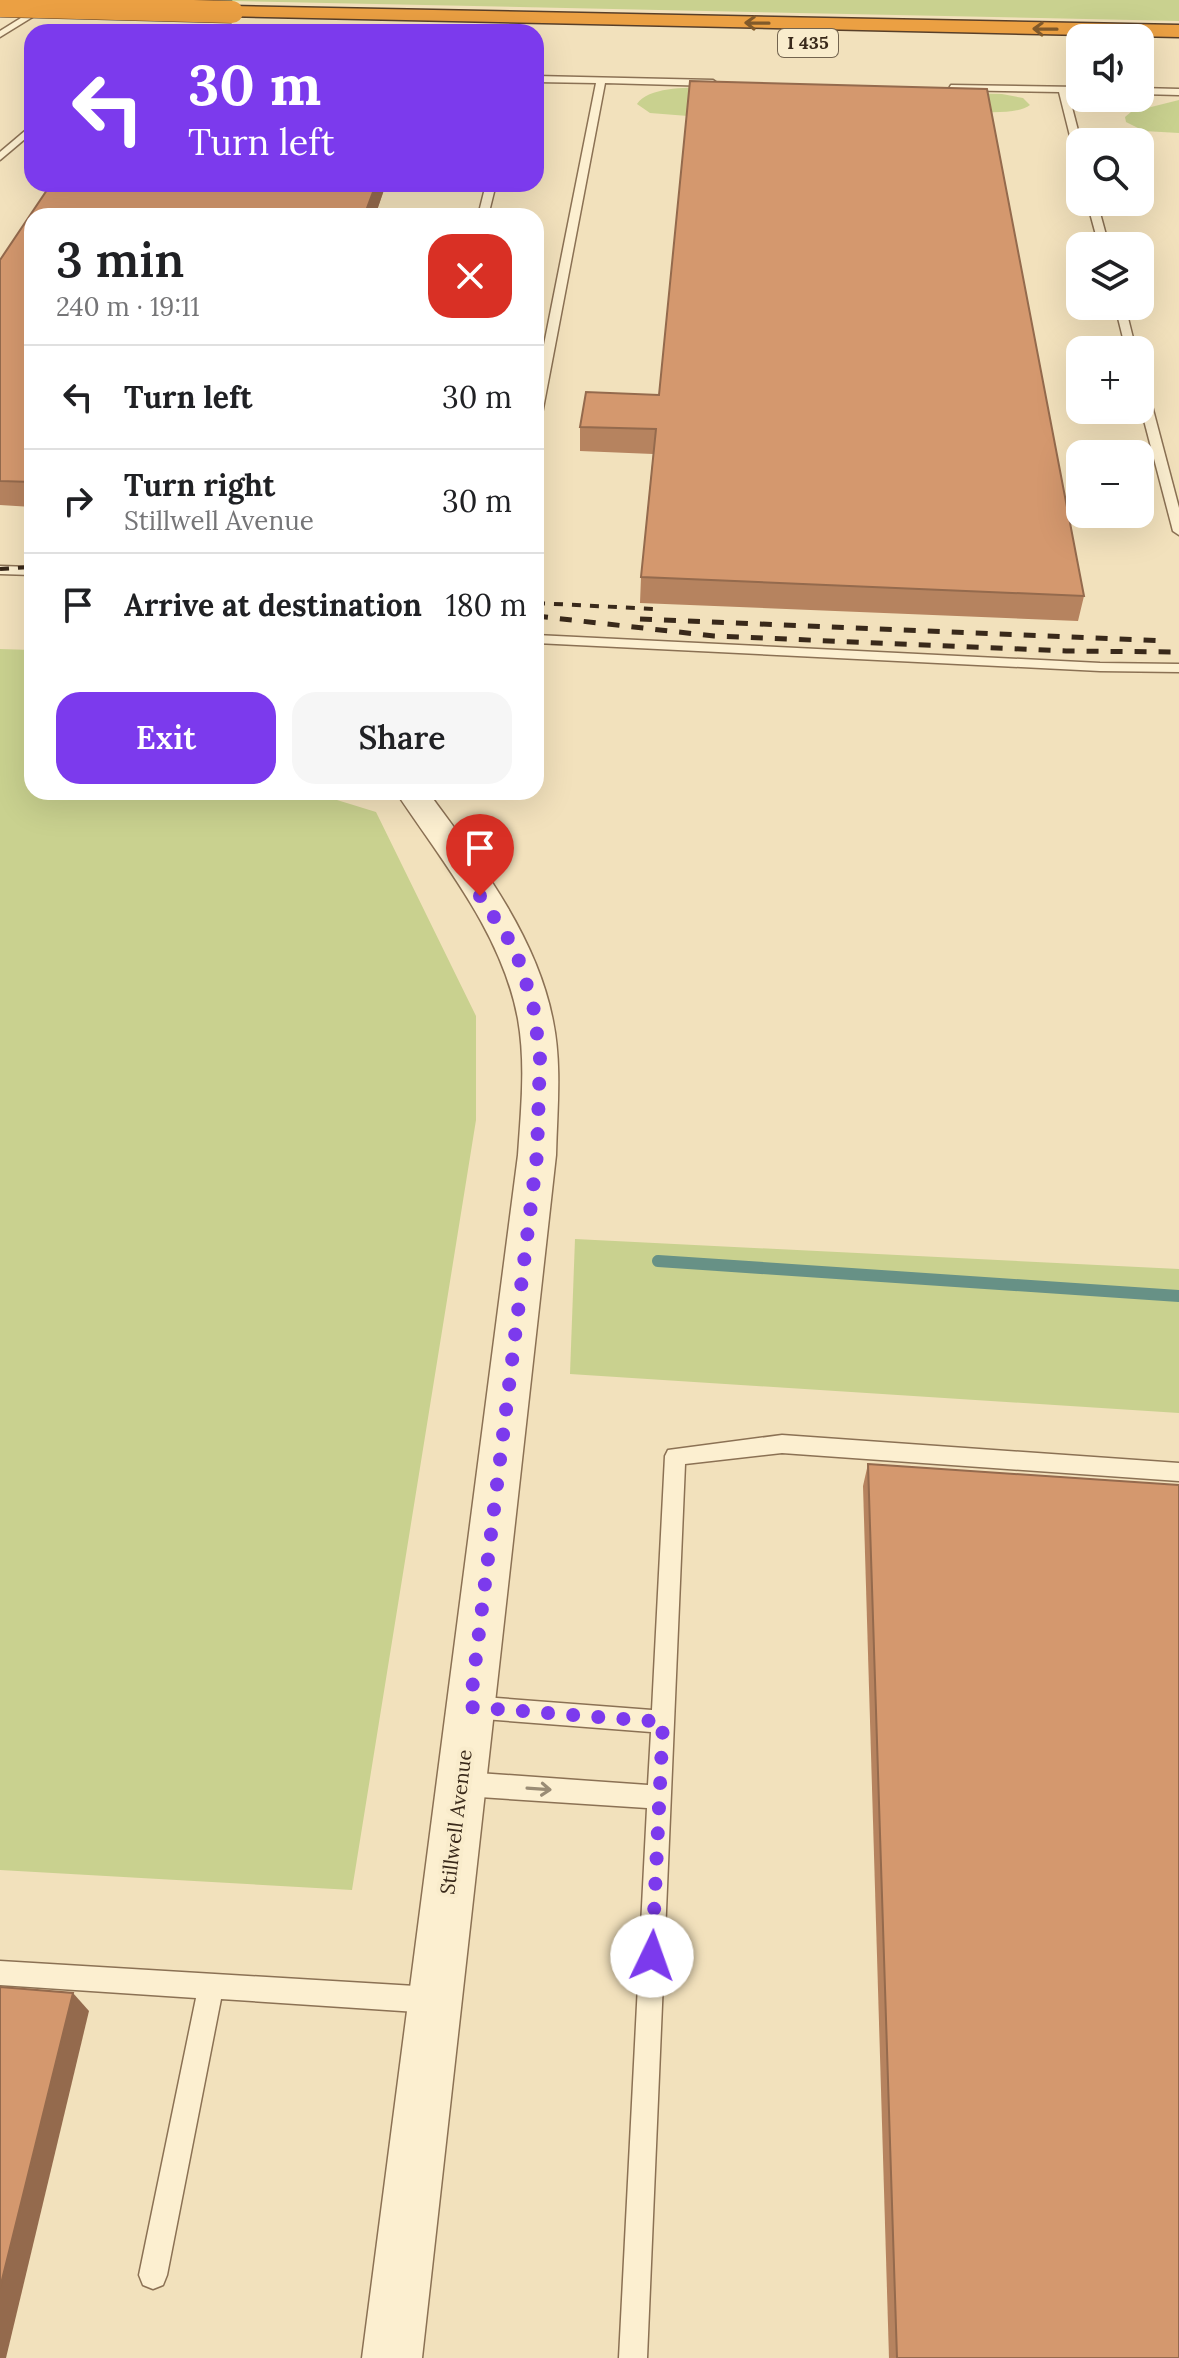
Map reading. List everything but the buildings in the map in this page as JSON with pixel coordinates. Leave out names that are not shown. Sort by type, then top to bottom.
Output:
[{"type":"highway","name":"I 435","points":[[0,6],[366,24]]},
{"type":"highway","name":"I 435","points":[[0,17],[228,17],[1179,31]]},
{"type":"highway","name":"I 435","points":[[544,32],[766,42],[1066,49]]},
{"type":"highway","points":[[1154,50],[1179,51]]},
{"type":"street","name":"Stillwell Avenue","points":[[392,2358],[537,1155],[540,1057],[533,1004],[515,949],[417,800]]},
{"type":"lane","points":[[0,35],[56,0]]},
{"type":"lane","points":[[544,79],[717,83]]},
{"type":"lane","points":[[544,373],[601,80]]},
{"type":"lane","points":[[947,88],[1063,90],[1073,128]]},
{"type":"lane","points":[[1154,91],[1179,92]]},
{"type":"lane","points":[[0,157],[24,135]]},
{"type":"lane","points":[[1151,424],[1179,531]]},
{"type":"lane","points":[[0,570],[24,571]]},
{"type":"lane","points":[[544,639],[1100,667],[1179,668]]},
{"type":"lane","points":[[633,2358],[675,1456],[782,1444],[1179,1472]]},
{"type":"lane","points":[[470,1707],[663,1722]]},
{"type":"lane","points":[[461,1784],[659,1797]]},
{"type":"lane","points":[[0,1973],[435,2000]]},
{"type":"lane","points":[[153,2275],[211,1986]]},
{"type":"green space","points":[[188,0],[1179,0],[1179,21]]},
{"type":"green space","points":[[704,87],[688,116],[650,113],[637,104],[642,98],[658,91]]},
{"type":"green space","points":[[831,90],[1002,94],[1023,98],[1030,105],[1016,111],[966,111]]},
{"type":"green space","points":[[1179,100],[1179,133],[1154,132],[1154,128],[1138,128],[1126,122],[1125,117],[1131,112],[1154,112],[1154,106]]},
{"type":"green space","points":[[0,649],[24,650],[24,800],[337,800],[376,812],[476,1016],[476,1120],[352,1890],[0,1870]]},
{"type":"green space","points":[[575,1239],[1179,1269],[1179,1413],[570,1374]]},
{"type":"waterway","points":[[658,1261],[1179,1296]]},
{"type":"railway","points":[[0,569],[24,568]]},
{"type":"railway","points":[[544,603],[655,609]]},
{"type":"railway","points":[[544,617],[714,636],[1066,651],[1179,652]]},
{"type":"railway","points":[[640,619],[1167,641]]},
{"type":"route","points":[[480,896],[515,949],[533,1004],[540,1057],[537,1155],[470,1707],[663,1722],[652,1956]]}]
